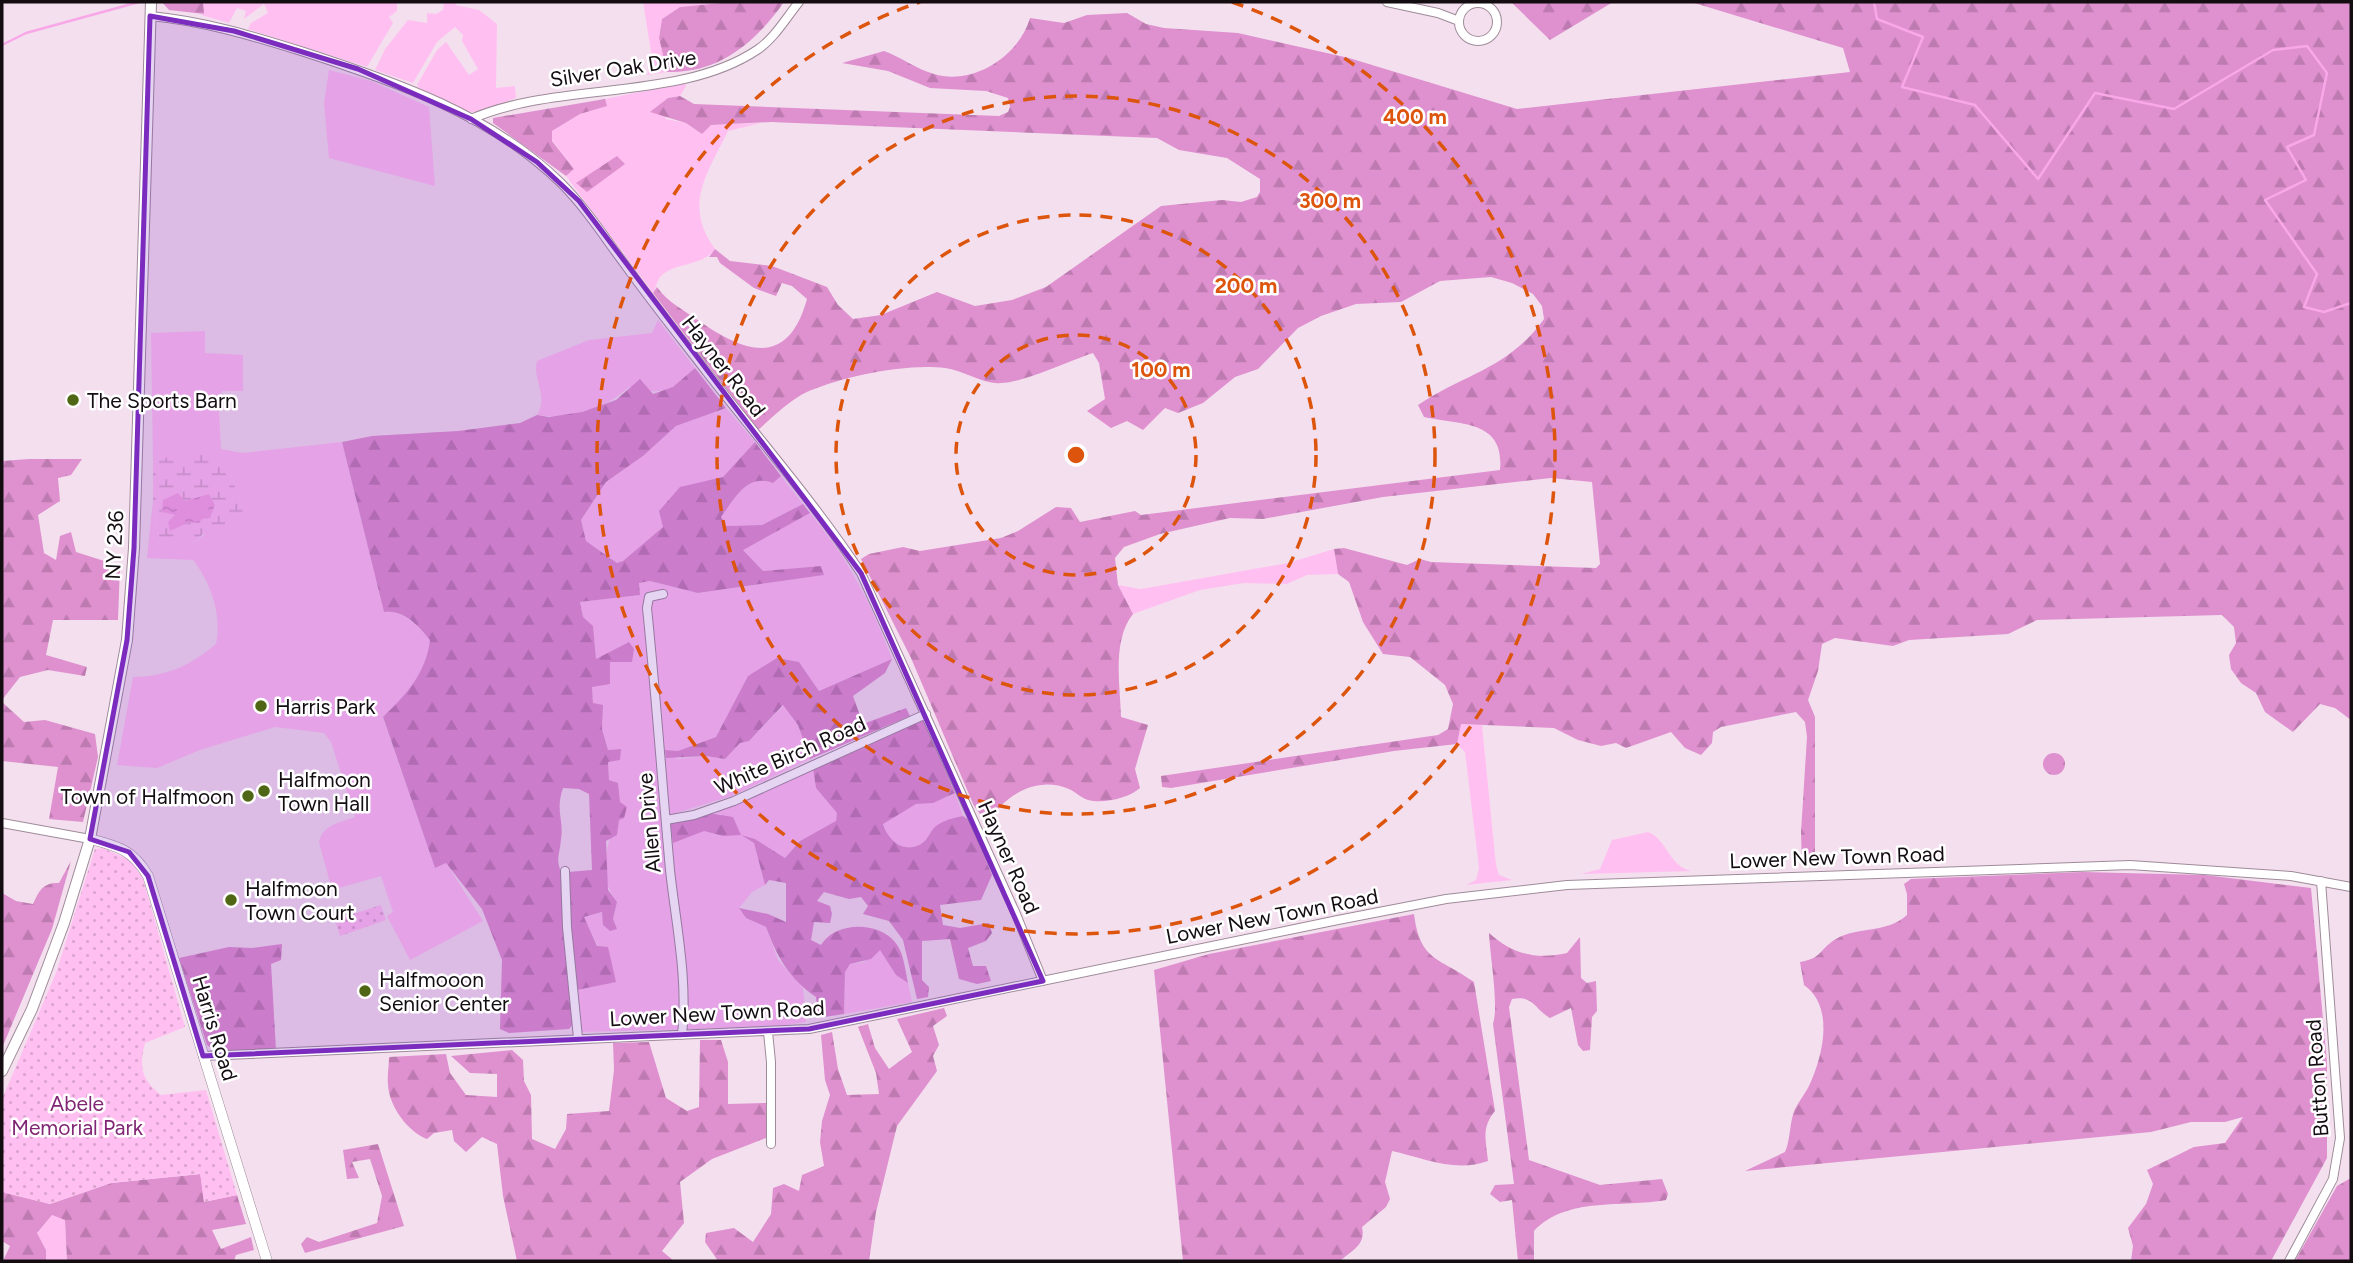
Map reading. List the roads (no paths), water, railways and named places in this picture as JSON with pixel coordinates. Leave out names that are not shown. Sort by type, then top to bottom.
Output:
[{"type":"main road","name":"NY 236","points":[[2,1071],[36,999],[64,923],[90,839],[127,640],[134,548],[150,2]]},
{"type":"street","name":"Silver Oak Drive","points":[[471,119],[517,102],[689,79],[758,50],[777,31],[799,2]]},
{"type":"street","points":[[1387,2],[1459,21]]},
{"type":"street","points":[[1477,3],[1490,7],[1498,23],[1489,38],[1475,41],[1463,34],[1459,21],[1465,8],[1477,3]]},
{"type":"street","name":"Hayner Road","points":[[150,16],[186,19],[234,31],[358,69],[471,119],[537,162],[579,201],[737,411],[835,534],[861,572],[1043,981]]},
{"type":"street","name":"Allen Drive","points":[[663,594],[649,597],[647,608],[666,820],[683,969],[685,1007],[682,1035]]},
{"type":"street","name":"White Birch Road","points":[[666,820],[694,815],[734,801],[926,714]]},
{"type":"street","points":[[2,823],[90,839]]},
{"type":"street","name":"Harris Road","points":[[90,839],[117,845],[137,858],[148,876],[267,1261]]},
{"type":"street","name":"Lower New Town Road","points":[[203,1056],[810,1029],[1447,899],[1567,885],[2130,865],[2211,868],[2351,887]]},
{"type":"street","points":[[565,871],[567,927],[578,1038]]},
{"type":"street","name":"Button Road","points":[[2289,1261],[2333,1179],[2340,1138],[2320,881]]},
{"type":"street","points":[[768,1032],[771,1144]]},
{"type":"water","points":[[178,493],[185,501],[209,494],[215,505],[210,518],[202,519],[199,523],[190,522],[170,531],[168,522],[175,515],[162,512],[163,500]]},
{"type":"waterway","points":[[2,45],[26,33],[139,2]]},
{"type":"waterway","points":[[1874,2],[1877,19],[1923,37],[1902,87],[1975,105],[2038,179],[2095,93],[2174,109],[2273,50],[2307,46],[2327,73],[2314,135],[2287,147],[2306,180],[2265,200],[2317,274],[2304,307],[2324,312],[2351,303]]},
{"type":"place","name":"The Sports Barn","points":[[73,400]]},
{"type":"place","name":"Harris Park","points":[[261,706]]},
{"type":"place","name":"Halfmoon Town Hall","points":[[264,791]]},
{"type":"place","name":"Town of Halfmoon","points":[[248,796]]},
{"type":"place","name":"Halfmoon Town Court","points":[[231,900]]},
{"type":"place","name":"Halfmooon Senior Center","points":[[365,991]]},
{"type":"park label","name":"Abele Memorial Park","points":[[77,1115]]}]
